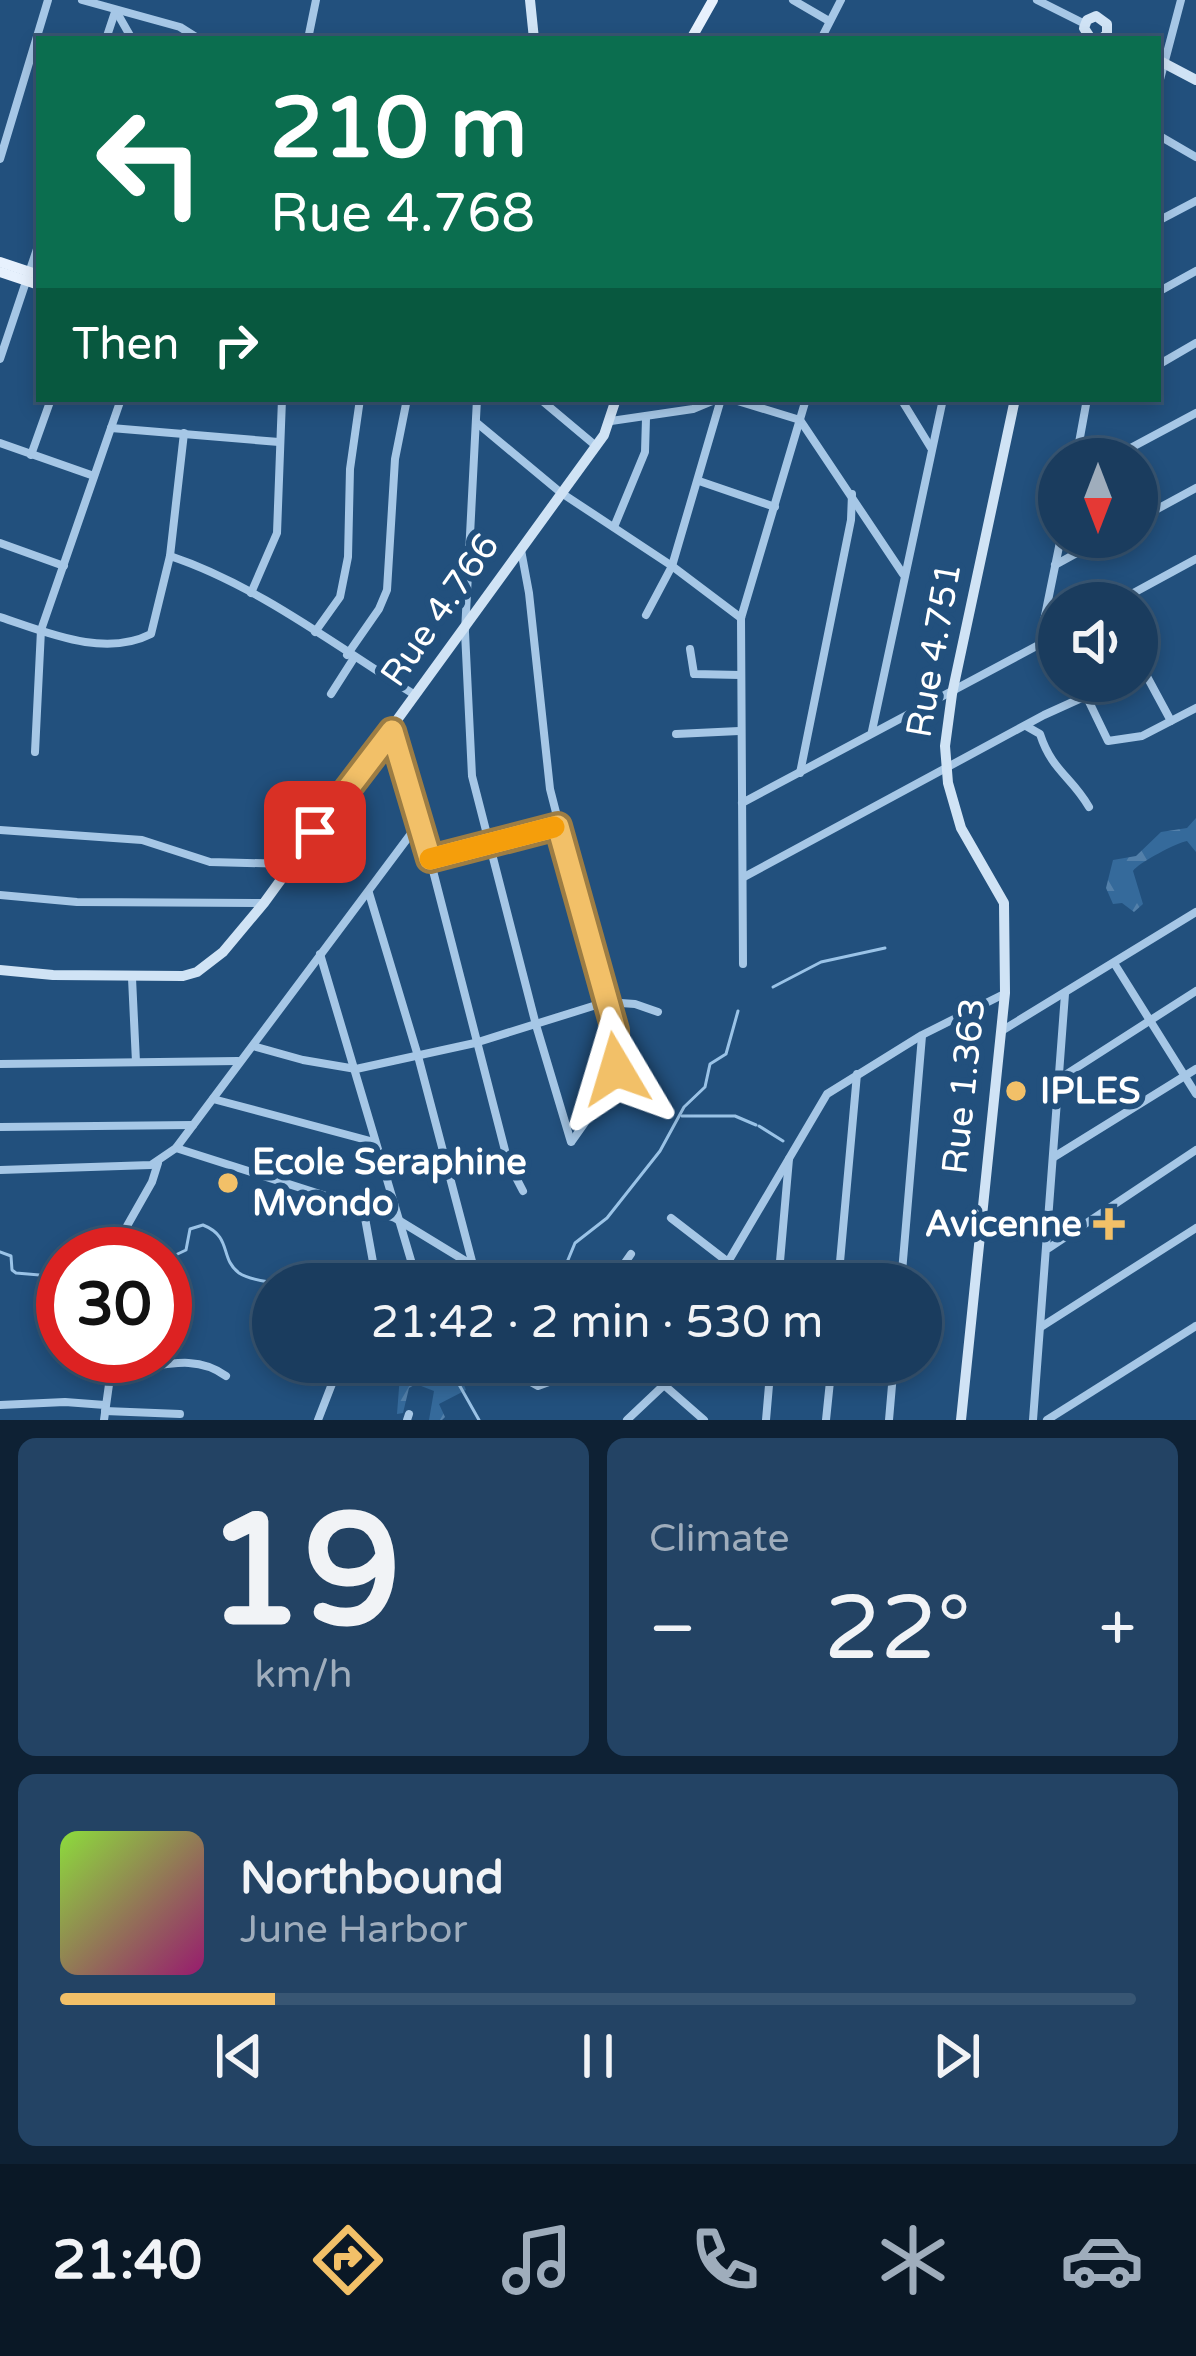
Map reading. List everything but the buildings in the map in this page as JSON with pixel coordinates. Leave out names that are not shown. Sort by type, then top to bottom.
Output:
[{"type":"main road","points":[[530,0],[534,36]]},
{"type":"main road","points":[[693,36],[713,0]]},
{"type":"main road","points":[[1100,17],[1103,0]]},
{"type":"main road","points":[[1088,36],[1085,24],[1091,17],[1100,17],[1107,24],[1108,36]]},
{"type":"main road","points":[[1161,61],[1196,80]]},
{"type":"main road","points":[[0,262],[34,278]]},
{"type":"main road","points":[[0,272],[34,278]]},
{"type":"main road","name":"Rue 4.766","points":[[0,970],[132,978],[197,972],[223,952],[465,632],[520,546],[596,446],[611,421],[615,402]]},
{"type":"main road","name":"Rue 4.751","points":[[1004,903],[961,828],[946,767],[952,694],[1014,402]]},
{"type":"main road","name":"Rue 1.363","points":[[961,1420],[1005,993],[1004,903]]},
{"type":"street","points":[[37,36],[48,0]]},
{"type":"street","points":[[82,0],[180,27],[194,36]]},
{"type":"street","points":[[309,36],[316,0]]},
{"type":"street","points":[[793,0],[830,21]]},
{"type":"street","points":[[822,36],[841,0]]},
{"type":"street","points":[[1037,0],[1085,24]]},
{"type":"street","points":[[1161,61],[1181,0]]},
{"type":"street","points":[[107,36],[116,10]]},
{"type":"street","points":[[116,10],[130,36]]},
{"type":"street","points":[[0,159],[36,40]]},
{"type":"street","points":[[1161,137],[1196,157]]},
{"type":"street","points":[[1161,219],[1196,201]]},
{"type":"street","points":[[1161,290],[1196,271]]},
{"type":"street","points":[[0,359],[34,278]]},
{"type":"street","points":[[1161,363],[1196,344]]},
{"type":"street","points":[[31,455],[50,402]]},
{"type":"street","points":[[35,752],[41,630],[120,402]]},
{"type":"street","points":[[251,593],[277,533],[282,402]]},
{"type":"street","points":[[315,632],[340,597],[348,557],[350,469],[360,402]]},
{"type":"street","points":[[331,694],[387,590],[395,459],[406,402]]},
{"type":"street","points":[[476,402],[465,632],[472,776],[571,1142],[597,1108],[616,1069],[615,1030],[558,826],[541,731],[529,593],[520,546]]},
{"type":"street","points":[[544,402],[596,446]]},
{"type":"street","points":[[611,421],[711,402]]},
{"type":"street","points":[[646,615],[672,566],[718,402]]},
{"type":"street","points":[[741,402],[800,420],[904,575]]},
{"type":"street","points":[[743,964],[741,617],[805,402]]},
{"type":"street","points":[[903,402],[932,449]]},
{"type":"street","points":[[872,733],[943,402]]},
{"type":"street","points":[[1080,438],[1086,402]]},
{"type":"street","points":[[1149,438],[1196,413]]},
{"type":"street","points":[[614,527],[648,443],[646,418]]},
{"type":"street","points":[[476,422],[560,492],[741,617]]},
{"type":"street","points":[[111,428],[279,442]]},
{"type":"street","points":[[0,617],[92,642],[148,637],[154,629],[170,556],[184,434]]},
{"type":"street","points":[[0,443],[94,476]]},
{"type":"street","points":[[699,481],[775,507]]},
{"type":"street","points":[[1158,509],[1196,488]]},
{"type":"street","points":[[800,775],[852,494]]},
{"type":"street","points":[[0,544],[64,566]]},
{"type":"street","points":[[170,556],[251,593],[416,696]]},
{"type":"street","points":[[1052,582],[1056,558]]},
{"type":"street","points":[[1055,565],[1068,558]]},
{"type":"street","points":[[1154,582],[1196,559]]},
{"type":"street","points":[[742,803],[952,694],[1038,643]]},
{"type":"street","points":[[690,649],[694,674],[740,675]]},
{"type":"street","points":[[1158,697],[1171,721]]},
{"type":"street","points":[[744,877],[1074,702]]},
{"type":"street","points":[[1089,702],[1108,741],[1142,736],[1196,708]]},
{"type":"street","points":[[1024,726],[1040,734],[1048,759],[1089,807]]},
{"type":"street","points":[[392,731],[508,1162],[523,1191]]},
{"type":"street","points":[[676,734],[739,731]]},
{"type":"street","points":[[127,1227],[158,1163],[194,1125],[419,824]]},
{"type":"street","points":[[430,859],[558,826]]},
{"type":"street","points":[[0,830],[142,841],[210,862],[291,865]]},
{"type":"street","points":[[368,892],[418,1055],[472,1263]]},
{"type":"street","points":[[0,895],[77,902],[264,903]]},
{"type":"street","points":[[1001,1031],[1196,912]]},
{"type":"street","points":[[320,954],[411,1263]]},
{"type":"street","points":[[1114,963],[1196,1094]]},
{"type":"street","points":[[132,978],[136,1062]]},
{"type":"street","points":[[1062,1077],[1196,991]]},
{"type":"street","points":[[671,1218],[728,1262],[819,1103],[836,1085],[922,1034],[1005,993]]},
{"type":"street","points":[[1033,1420],[1065,994]]},
{"type":"street","points":[[253,1046],[356,1069],[476,1043],[606,1002],[658,1012]]},
{"type":"street","points":[[903,1263],[922,1034]]},
{"type":"street","points":[[0,1064],[240,1061]]},
{"type":"street","points":[[1053,1158],[1196,1070]]},
{"type":"street","points":[[840,1263],[857,1073]]},
{"type":"street","points":[[214,1099],[374,1142]]},
{"type":"street","points":[[0,1126],[194,1125]]},
{"type":"street","points":[[176,1148],[362,1205],[395,1218],[468,1263]]},
{"type":"street","points":[[1047,1248],[1196,1150]]},
{"type":"street","points":[[780,1263],[789,1158]]},
{"type":"street","points":[[0,1170],[158,1163]]},
{"type":"street","points":[[362,1205],[373,1263]]},
{"type":"street","points":[[1041,1328],[1196,1228]]},
{"type":"street","points":[[625,1263],[631,1254]]},
{"type":"street","points":[[1047,1420],[1196,1326]]},
{"type":"street","points":[[192,1365],[226,1376]]},
{"type":"street","points":[[318,1420],[332,1383]]},
{"type":"street","points":[[766,1420],[769,1383]]},
{"type":"street","points":[[826,1420],[830,1383]]},
{"type":"street","points":[[889,1420],[892,1383]]},
{"type":"street","points":[[627,1420],[664,1385],[704,1420]]},
{"type":"street","points":[[0,1405],[65,1402],[104,1412],[180,1414]]},
{"type":"green space","points":[[1196,818],[1196,852],[1187,841],[1150,858],[1133,871],[1143,904],[1134,912],[1122,903],[1113,904],[1106,888],[1113,860],[1136,856],[1161,832],[1187,828]]},
{"type":"green space","points":[[399,1383],[463,1383],[466,1390],[439,1404],[442,1420],[429,1420],[434,1391],[416,1384],[409,1388],[403,1413],[397,1414]]},
{"type":"waterway","points":[[773,987],[821,962],[885,948]]},
{"type":"waterway","points":[[567,1263],[575,1243],[607,1218],[660,1151],[684,1107],[705,1087],[710,1064],[726,1054],[738,1011]]},
{"type":"waterway","points":[[682,1116],[735,1116],[756,1125]]},
{"type":"waterway","points":[[759,1126],[783,1141]]},
{"type":"waterway","points":[[192,1228],[203,1225],[218,1235],[233,1267],[252,1279]]},
{"type":"waterway","points":[[0,1252],[11,1256],[16,1273],[36,1275]]},
{"type":"waterway","points":[[458,1383],[479,1420]]},
{"type":"slow traffic","points":[[430,859],[554,827]]},
{"type":"place","name":"IPLES","points":[[1016,1091]]},
{"type":"place","name":"Ecole Seraphine Mvondo","points":[[228,1183]]},
{"type":"place","name":"Avicenne","points":[[1109,1224]]},
{"type":"route","points":[[315,832],[392,731],[430,859],[558,826],[615,1030],[616,1069]]}]
